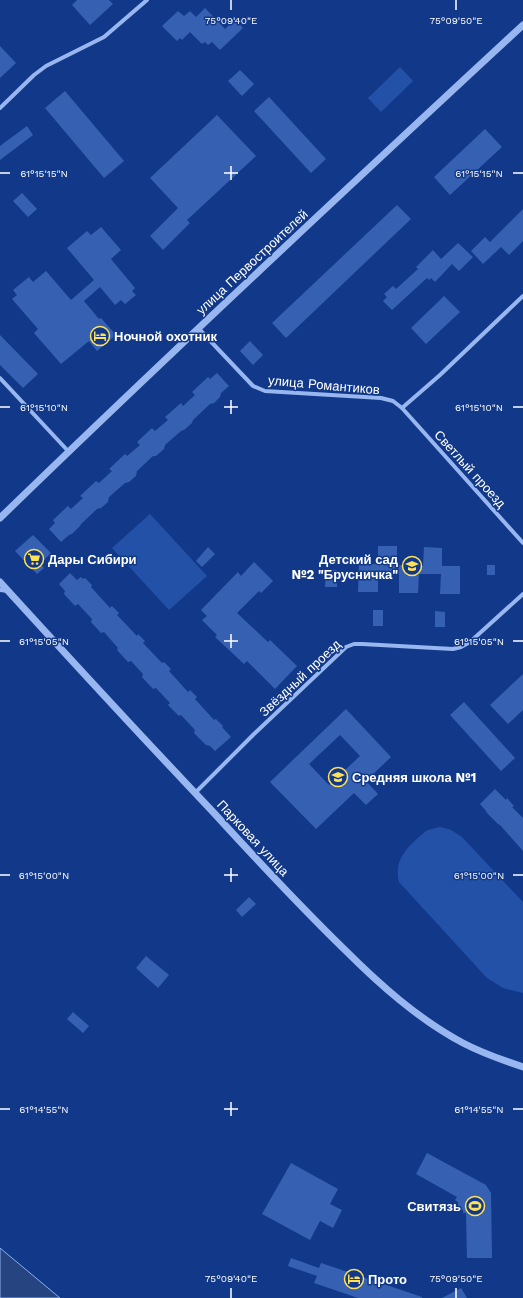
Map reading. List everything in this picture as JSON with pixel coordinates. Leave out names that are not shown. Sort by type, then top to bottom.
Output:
[{"type":"street","points":[[0,108],[40,71],[59,59],[104,37],[147,0]]},
{"type":"street","name":"улица Первостроителей","points":[[0,518],[523,25]]},
{"type":"street","points":[[402,408],[523,296]]},
{"type":"street","name":"улица Романтиков","points":[[199,329],[253,386],[265,391],[381,398],[393,402],[402,408]]},
{"type":"street","points":[[0,378],[69,452]]},
{"type":"street","name":"Светлый проезд","points":[[402,408],[523,543]]},
{"type":"street","name":"Парковая улица","points":[[0,582],[195,793],[323,929],[365,970],[405,1004],[461,1042],[492,1056],[523,1067]]},
{"type":"street","points":[[0,590],[8,591]]},
{"type":"street","name":"Звёздный проезд","points":[[195,793],[254,734],[346,647],[354,644],[453,649],[461,647],[470,642],[523,594]]},
{"type":"shaded area","points":[[400,67],[413,81],[381,112],[368,98]]},
{"type":"shaded area","points":[[150,514],[207,576],[169,610],[112,548]]},
{"type":"shaded area","points":[[440,827],[451,830],[462,837],[523,902],[523,993],[503,988],[487,978],[399,882],[399,863],[408,847],[428,830]]},
{"type":"shaded area","points":[[0,1248],[60,1298],[0,1298]]},
{"type":"building","points":[[77,0],[109,0],[113,4],[90,25],[72,5]]},
{"type":"building","points":[[205,8],[225,29],[235,19],[243,28],[220,50],[212,42],[208,45],[205,42],[202,44],[190,32],[182,40],[180,38],[177,41],[162,26],[178,11],[184,16],[190,11],[196,17]]},
{"type":"building","points":[[0,46],[16,63],[0,78]]},
{"type":"building","points":[[240,70],[254,84],[242,96],[228,81]]},
{"type":"building","points":[[65,91],[124,161],[104,178],[45,108]]},
{"type":"building","points":[[269,97],[326,159],[311,173],[254,111]]},
{"type":"building","points":[[217,115],[256,156],[187,220],[190,223],[163,250],[150,236],[178,208],[150,178]]},
{"type":"building","points":[[27,126],[33,135],[0,160],[0,146]]},
{"type":"building","points":[[485,129],[502,147],[450,195],[434,177]]},
{"type":"building","points":[[22,193],[37,209],[28,217],[13,201]]},
{"type":"building","points":[[397,205],[411,219],[286,338],[272,323]]},
{"type":"building","points":[[523,209],[523,241],[509,255],[501,247],[483,264],[471,251],[485,237],[490,242]]},
{"type":"building","points":[[101,227],[121,250],[111,259],[135,288],[132,291],[136,295],[125,304],[121,300],[115,305],[100,287],[84,301],[99,319],[101,318],[116,335],[97,351],[89,341],[61,364],[34,333],[38,329],[12,299],[17,295],[13,290],[29,277],[33,282],[46,271],[71,300],[94,280],[67,248],[87,231],[91,235]]},
{"type":"building","points":[[458,243],[473,257],[459,271],[452,264],[435,282],[431,278],[429,280],[427,278],[392,310],[383,301],[387,297],[384,294],[393,286],[396,289],[418,269],[416,267],[433,250],[441,259]]},
{"type":"building","points":[[444,296],[460,312],[426,344],[411,328]]},
{"type":"building","points":[[0,335],[38,374],[23,388],[0,365]]},
{"type":"building","points":[[250,341],[263,355],[253,365],[240,351]]},
{"type":"building","points":[[217,373],[229,386],[221,393],[220,397],[214,403],[210,404],[193,420],[192,423],[165,445],[164,449],[156,456],[153,456],[137,471],[136,476],[129,482],[125,483],[109,497],[108,502],[101,508],[97,509],[72,534],[61,542],[49,529],[55,523],[53,520],[68,506],[71,509],[83,498],[80,496],[96,481],[99,483],[112,471],[109,469],[125,454],[127,456],[140,445],[137,442],[152,428],[155,431],[168,420],[165,417],[181,403],[183,406],[195,395],[192,392],[208,377],[210,379]]},
{"type":"building","name":"Дары Сибири","points":[[33,535],[51,553],[40,564],[44,568],[37,574],[15,551]]},
{"type":"building","points":[[378,546],[397,546],[397,565],[423,566],[424,547],[442,548],[442,566],[460,566],[460,594],[440,594],[441,574],[419,574],[418,593],[399,593],[399,574],[378,574],[378,592],[358,592],[359,564],[378,564]]},
{"type":"building","points":[[208,547],[215,554],[202,567],[196,561]]},
{"type":"building","points":[[254,562],[273,581],[261,593],[259,591],[237,613],[268,642],[270,640],[297,666],[275,689],[247,661],[244,664],[215,637],[217,635],[202,620],[207,616],[201,610],[238,572],[241,576]]},
{"type":"building","points":[[487,565],[495,565],[495,575],[487,575]]},
{"type":"building","points":[[326,569],[337,570],[337,587],[325,587]]},
{"type":"building","points":[[70,573],[77,580],[81,577],[83,579],[85,578],[92,585],[91,587],[110,608],[112,606],[119,613],[117,615],[137,636],[138,634],[145,641],[143,643],[162,663],[164,662],[171,669],[169,671],[188,692],[190,690],[197,697],[195,699],[214,720],[216,719],[223,726],[222,727],[231,737],[215,751],[210,746],[206,745],[194,733],[195,730],[181,715],[179,716],[168,705],[170,703],[156,688],[153,689],[142,677],[143,674],[131,661],[128,662],[104,632],[101,633],[91,622],[92,619],[78,604],[75,606],[64,594],[65,591],[59,584]]},
{"type":"building","points":[[373,610],[383,610],[383,626],[373,626]]},
{"type":"building","points":[[435,611],[445,612],[445,627],[435,627]]},
{"type":"building","points":[[523,674],[523,710],[508,724],[490,705]]},
{"type":"building","points":[[464,702],[515,758],[501,771],[450,715]]},
{"type":"building","points":[[346,709],[391,757],[366,781],[378,794],[366,805],[354,793],[316,829],[270,782]],"holes":[[[340,735],[360,756],[329,785],[309,764]]]},
{"type":"building","points":[[495,789],[506,800],[507,798],[514,806],[512,807],[523,818],[523,851],[480,804]]},
{"type":"building","points":[[249,897],[256,904],[242,917],[236,910]]},
{"type":"building","points":[[146,956],[169,975],[158,988],[136,968]]},
{"type":"building","points":[[73,1012],[89,1026],[83,1033],[67,1019]]},
{"type":"building","name":"Свитязь","points":[[427,1153],[486,1185],[491,1193],[492,1258],[467,1258],[466,1213],[463,1213],[463,1210],[458,1210],[458,1202],[455,1200],[457,1197],[416,1174]]},
{"type":"building","points":[[291,1163],[338,1189],[330,1204],[342,1210],[333,1228],[320,1221],[310,1240],[262,1214]]},
{"type":"building","points":[[291,1258],[319,1268],[321,1263],[422,1298],[358,1298],[314,1283],[317,1276],[288,1266]]},
{"type":"building","points":[[461,1288],[467,1298],[442,1298]]},
{"type":"place","name":"Ночной охотник","points":[[100,336]]},
{"type":"place","name":"Дары Сибири","points":[[34,559]]},
{"type":"place","name":"Детский сад №2 \"Брусничка\"","points":[[412,566]]},
{"type":"place","name":"Средняя школа №1","points":[[338,777]]},
{"type":"place","name":"Свитязь","points":[[475,1206]]},
{"type":"place","name":"Прото","points":[[354,1279]]}]
